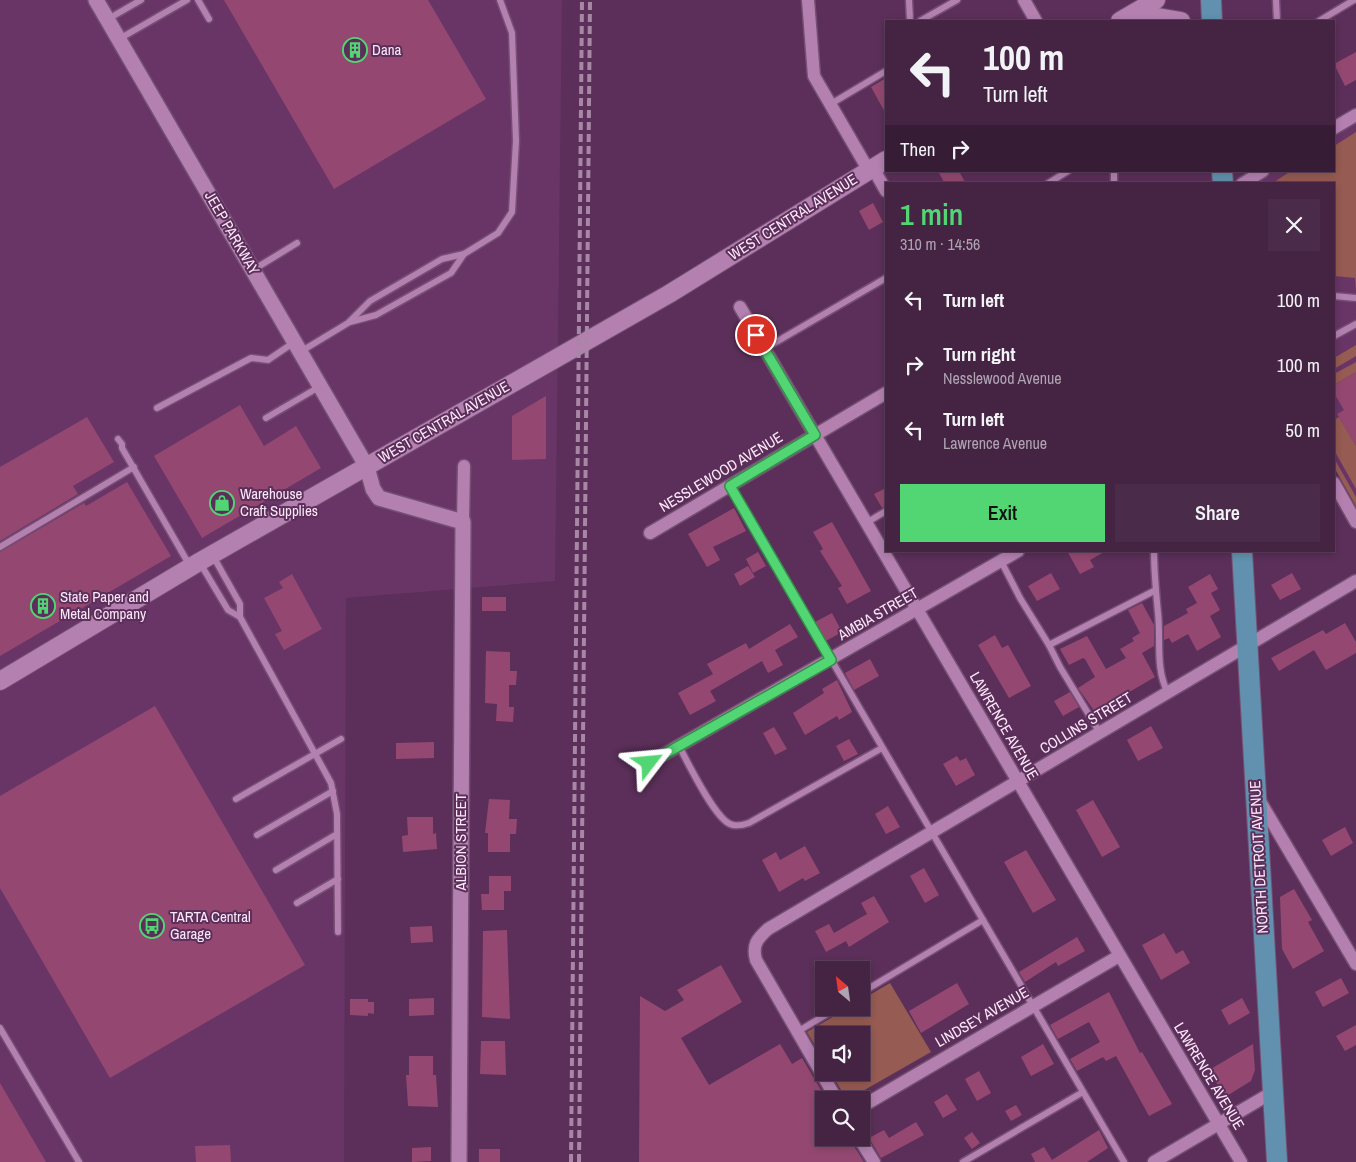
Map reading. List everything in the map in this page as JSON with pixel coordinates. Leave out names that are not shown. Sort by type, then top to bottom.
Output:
[{"type":"main road","points":[[1127,17],[1156,0]]},
{"type":"main road","points":[[1211,0],[1212,20]]},
{"type":"main road","points":[[1127,17],[1168,20]]},
{"type":"main road","name":"WEST CENTRAL AVENUE","points":[[0,681],[201,561],[669,294],[876,166]]},
{"type":"main road","name":"NORTH DETROIT AVENUE","points":[[1242,552],[1277,1162]]},
{"type":"street","name":"JEEP PARKWAY","points":[[96,0],[367,467]]},
{"type":"street","points":[[808,0],[814,76],[829,105],[876,166],[885,188]]},
{"type":"street","points":[[1024,0],[1035,20]]},
{"type":"street","points":[[1335,127],[1356,115]]},
{"type":"street","points":[[1245,182],[1261,172]]},
{"type":"street","name":"LAWRENCE AVENUE","points":[[740,307],[1241,1162]]},
{"type":"street","name":"NESSLEWOOD AVENUE","points":[[650,532],[885,394]]},
{"type":"street","name":"ALBION STREET","points":[[458,1162],[464,466]]},
{"type":"street","points":[[367,467],[373,490],[378,498],[463,522]]},
{"type":"street","points":[[1335,485],[1356,522]]},
{"type":"street","name":"AMBIA STREET","points":[[649,763],[1016,552]]},
{"type":"street","name":"COLLINS STREET","points":[[797,1032],[756,960],[753,949],[757,939],[768,929],[1356,581]]},
{"type":"street","points":[[1256,795],[1356,964]]},
{"type":"street","name":"LINDSEY AVENUE","points":[[870,1102],[1119,956]]},
{"type":"street","points":[[797,1032],[832,1091]]},
{"type":"street","points":[[1154,1162],[1273,1092]]},
{"type":"street","points":[[864,1146],[874,1162]]},
{"type":"lane","points":[[107,19],[142,0]]},
{"type":"lane","points":[[119,39],[187,0]]},
{"type":"lane","points":[[198,0],[209,19]]},
{"type":"lane","points":[[348,323],[370,301],[442,258],[464,254],[498,233],[512,212],[516,141],[512,33],[500,0]]},
{"type":"lane","points":[[909,0],[910,20]]},
{"type":"lane","points":[[922,20],[957,0]]},
{"type":"lane","points":[[1276,0],[1278,20]]},
{"type":"lane","points":[[1321,20],[1354,0]]},
{"type":"lane","points":[[829,105],[885,72]]},
{"type":"lane","points":[[1050,182],[1066,172]]},
{"type":"lane","points":[[253,270],[297,243]]},
{"type":"lane","points":[[157,408],[251,358],[268,360],[348,323],[376,315],[451,273],[464,254]]},
{"type":"lane","points":[[764,349],[885,279]]},
{"type":"lane","points":[[1335,296],[1356,298]]},
{"type":"lane","points":[[1335,335],[1356,324]]},
{"type":"lane","points":[[266,418],[320,386]]},
{"type":"lane","points":[[118,439],[134,467],[201,561],[228,610],[240,617]]},
{"type":"lane","points":[[0,547],[134,467]]},
{"type":"lane","points":[[730,486],[1124,1162]]},
{"type":"lane","points":[[866,523],[885,512]]},
{"type":"lane","points":[[1154,552],[1154,591],[1158,614],[1160,668],[1168,693]]},
{"type":"lane","points":[[201,561],[240,604],[240,617],[315,754],[333,791],[337,834],[338,932]]},
{"type":"lane","points":[[1001,561],[1020,598],[1100,733]]},
{"type":"lane","points":[[1049,645],[1154,591]]},
{"type":"lane","points":[[236,799],[341,739]]},
{"type":"lane","points":[[679,746],[715,809],[729,824],[738,826],[749,824],[882,748]]},
{"type":"lane","points":[[257,835],[333,791]]},
{"type":"lane","points":[[276,870],[337,834]]},
{"type":"lane","points":[[297,904],[338,879]]},
{"type":"lane","points":[[870,988],[983,920]]},
{"type":"lane","points":[[797,1032],[824,1016]]},
{"type":"lane","points":[[0,1028],[79,1162]]},
{"type":"lane","points":[[963,1162],[1083,1092]]},
{"type":"shaded area","points":[[0,0],[562,0],[555,581],[346,598],[344,1162],[0,1162]]},
{"type":"shaded area","points":[[1356,123],[1356,506],[1335,469],[1335,182],[1257,182],[1273,172],[1335,172],[1335,135]]},
{"type":"shaded area","points":[[1356,132],[1356,290],[1355,278],[1335,276],[1335,182],[1274,182],[1289,172],[1335,172],[1335,145]]},
{"type":"shaded area","points":[[1356,345],[1356,356],[1335,368],[1335,357]]},
{"type":"shaded area","points":[[1356,362],[1356,372],[1335,384],[1335,373]]},
{"type":"shaded area","points":[[1339,417],[1356,446],[1356,489],[1335,452],[1335,419]]},
{"type":"shaded area","points":[[1335,460],[1356,497],[1356,506],[1335,469]]},
{"type":"shaded area","points":[[890,983],[931,1052],[863,1091],[842,1091],[836,1081],[870,1081],[870,1026],[817,1026],[834,1016],[870,1016],[870,995]]},
{"type":"shaded area","points":[[815,1027],[815,1046],[807,1032]]},
{"type":"building","name":"Dana","points":[[224,0],[428,0],[486,99],[334,189]]},
{"type":"building","points":[[1356,52],[1356,80],[1345,86],[1335,63]]},
{"type":"building","points":[[885,79],[885,112],[871,87]]},
{"type":"building","points":[[939,172],[960,172],[965,182],[944,182]]},
{"type":"building","points":[[873,203],[883,222],[869,230],[859,211]]},
{"type":"building","points":[[1356,372],[1356,446],[1337,414],[1344,410],[1335,395],[1335,384]]},
{"type":"building","points":[[546,396],[546,459],[512,460],[512,416]]},
{"type":"building","name":"Warehouse Craft Supplies","points":[[240,405],[264,446],[296,426],[321,468],[202,538],[154,456]]},
{"type":"building","points":[[87,417],[114,462],[73,486],[78,494],[0,541],[0,467]]},
{"type":"building","name":"State Paper and Metal Company","points":[[127,482],[171,556],[0,656],[0,552],[84,503],[86,506]]},
{"type":"building","points":[[885,488],[885,506],[882,508],[874,494]]},
{"type":"building","points":[[734,508],[746,531],[713,547],[720,560],[707,567],[688,534]]},
{"type":"building","points":[[832,522],[871,591],[847,604],[838,588],[842,586],[820,551],[823,549],[813,532]]},
{"type":"building","points":[[758,552],[766,566],[753,573],[746,559]]},
{"type":"building","points":[[1068,552],[1104,552],[1090,560],[1094,567],[1080,574]]},
{"type":"building","points":[[748,566],[755,577],[740,586],[734,574]]},
{"type":"building","points":[[1051,573],[1060,589],[1037,601],[1028,586]]},
{"type":"building","points":[[1292,573],[1301,589],[1280,600],[1271,585]]},
{"type":"building","points":[[292,574],[322,629],[284,650],[275,634],[282,631],[264,598],[283,588],[279,582]]},
{"type":"building","points":[[1210,574],[1218,589],[1211,593],[1220,610],[1210,616],[1221,637],[1197,651],[1188,634],[1172,643],[1169,638],[1164,640],[1164,626],[1188,613],[1186,609],[1197,603],[1188,587]]},
{"type":"building","points":[[482,597],[506,597],[506,611],[482,611]]},
{"type":"building","points":[[1142,603],[1154,625],[1154,646],[1142,653],[1155,677],[1095,712],[1078,688],[1095,677],[1085,659],[1083,658],[1069,665],[1060,649],[1087,636],[1106,669],[1126,658],[1120,649],[1134,641],[1132,638],[1140,633],[1128,610]]},
{"type":"building","points":[[832,613],[842,632],[826,641],[815,622]]},
{"type":"building","points":[[1345,623],[1356,642],[1356,653],[1326,670],[1314,650],[1279,671],[1271,658],[1323,630],[1326,634]]},
{"type":"building","points":[[790,624],[798,637],[775,650],[783,665],[768,673],[762,661],[710,691],[716,701],[690,715],[678,693],[713,674],[707,664],[746,643],[749,649]]},
{"type":"building","points":[[995,635],[1002,648],[1008,645],[1031,686],[1009,698],[978,645]]},
{"type":"building","points":[[486,651],[510,652],[510,671],[517,671],[516,685],[509,685],[509,707],[514,707],[513,722],[496,721],[497,704],[485,703]]},
{"type":"building","points":[[870,659],[879,676],[854,690],[845,673]]},
{"type":"building","points":[[837,680],[852,712],[839,720],[837,716],[805,735],[793,713],[824,693],[822,689]]},
{"type":"building","points":[[1070,692],[1079,707],[1063,716],[1054,701]]},
{"type":"building","name":"TARTA Central Garage","points":[[155,706],[305,965],[110,1078],[0,888],[0,796]]},
{"type":"building","points":[[1151,726],[1163,748],[1138,761],[1127,740]]},
{"type":"building","points":[[774,727],[787,749],[775,755],[763,733]]},
{"type":"building","points":[[849,739],[858,754],[844,761],[836,746]]},
{"type":"building","points":[[434,742],[434,758],[396,759],[396,743]]},
{"type":"building","points":[[957,756],[960,761],[966,758],[975,775],[956,786],[943,764]]},
{"type":"building","points":[[489,799],[510,800],[509,819],[517,819],[516,834],[510,834],[510,852],[488,852],[488,833],[485,833]]},
{"type":"building","points":[[1093,800],[1120,847],[1102,857],[1076,810]]},
{"type":"building","points":[[888,806],[900,827],[886,834],[875,814]]},
{"type":"building","points":[[407,817],[433,817],[433,834],[436,833],[437,849],[403,852],[402,836],[408,835]]},
{"type":"building","points":[[1345,827],[1353,843],[1331,856],[1322,840]]},
{"type":"building","points":[[805,846],[820,873],[805,881],[803,878],[779,892],[762,860],[776,852],[780,860]]},
{"type":"building","points":[[1026,850],[1056,900],[1033,913],[1004,862]]},
{"type":"building","points":[[924,868],[939,895],[925,903],[910,876]]},
{"type":"building","points":[[489,876],[511,876],[511,891],[504,891],[504,910],[482,910],[481,894],[489,894]]},
{"type":"building","points":[[1294,889],[1312,920],[1308,922],[1324,951],[1293,969],[1282,949],[1280,897]]},
{"type":"building","points":[[874,896],[889,922],[849,947],[846,941],[826,952],[815,931],[829,924],[834,933],[867,914],[861,903]]},
{"type":"building","points":[[432,926],[433,942],[411,943],[410,927]]},
{"type":"building","points":[[507,930],[510,1019],[482,1017],[483,931]]},
{"type":"building","points":[[1164,933],[1176,954],[1183,950],[1190,963],[1161,980],[1142,945]]},
{"type":"building","points":[[1077,937],[1085,951],[1058,966],[1056,962],[1025,982],[1019,972]]},
{"type":"building","points":[[721,965],[742,1002],[681,1038],[709,1085],[780,1044],[792,1064],[802,1058],[822,1091],[815,1091],[815,1146],[854,1146],[864,1162],[639,1162],[640,996],[665,1011],[684,1000],[677,990]]},
{"type":"building","points":[[1341,978],[1349,993],[1323,1007],[1315,992]]},
{"type":"building","points":[[957,983],[969,1004],[921,1033],[909,1011]]},
{"type":"building","points":[[1109,992],[1140,1053],[1142,1052],[1172,1104],[1149,1116],[1116,1056],[1106,1061],[1103,1057],[1077,1071],[1070,1059],[1100,1042],[1089,1022],[1058,1039],[1050,1025]]},
{"type":"building","points":[[434,998],[434,1015],[409,1016],[409,999]]},
{"type":"building","points":[[1242,998],[1250,1013],[1229,1025],[1221,1010]]},
{"type":"building","points":[[350,999],[368,999],[368,1002],[374,1002],[374,1014],[368,1013],[368,1016],[350,1015]]},
{"type":"building","points":[[1356,1025],[1356,1045],[1345,1051],[1336,1036]]},
{"type":"building","points":[[481,1041],[505,1041],[506,1075],[480,1074]]},
{"type":"building","points":[[1043,1044],[1054,1064],[1031,1076],[1021,1057]]},
{"type":"building","points":[[1253,1044],[1255,1070],[1251,1081],[1225,1097],[1209,1070]]},
{"type":"building","points":[[409,1056],[433,1056],[433,1075],[436,1075],[438,1107],[408,1106],[406,1075],[409,1075]]},
{"type":"building","points":[[979,1071],[991,1093],[977,1101],[965,1079]]},
{"type":"building","points":[[0,1083],[46,1162],[0,1162]]},
{"type":"building","points":[[947,1094],[957,1110],[943,1118],[934,1102]]},
{"type":"building","points":[[1016,1105],[1022,1115],[1011,1121],[1005,1111]]},
{"type":"building","points":[[916,1122],[924,1135],[881,1158],[870,1137],[884,1130],[889,1138]]},
{"type":"building","points":[[1099,1130],[1108,1148],[1087,1162],[1035,1162],[1031,1154],[1044,1147],[1052,1160]]},
{"type":"building","points":[[972,1132],[980,1143],[972,1149],[964,1138]]},
{"type":"building","points":[[230,1145],[231,1162],[196,1162],[195,1146]]},
{"type":"building","points":[[431,1147],[431,1161],[412,1162],[412,1148]]},
{"type":"building","points":[[479,1149],[500,1149],[500,1162],[479,1162]]},
{"type":"railway","points":[[571,1162],[582,0]]},
{"type":"railway","points":[[579,1162],[590,0]]},
{"type":"place","name":"Dana","points":[[355,50]]},
{"type":"place","name":"Warehouse Craft Supplies","points":[[222,503]]},
{"type":"place","name":"State Paper and Metal Company","points":[[43,606]]},
{"type":"place","name":"TARTA Central Garage","points":[[152,926]]},
{"type":"route","points":[[649,763],[831,660],[730,486],[815,435],[756,335]]}]
